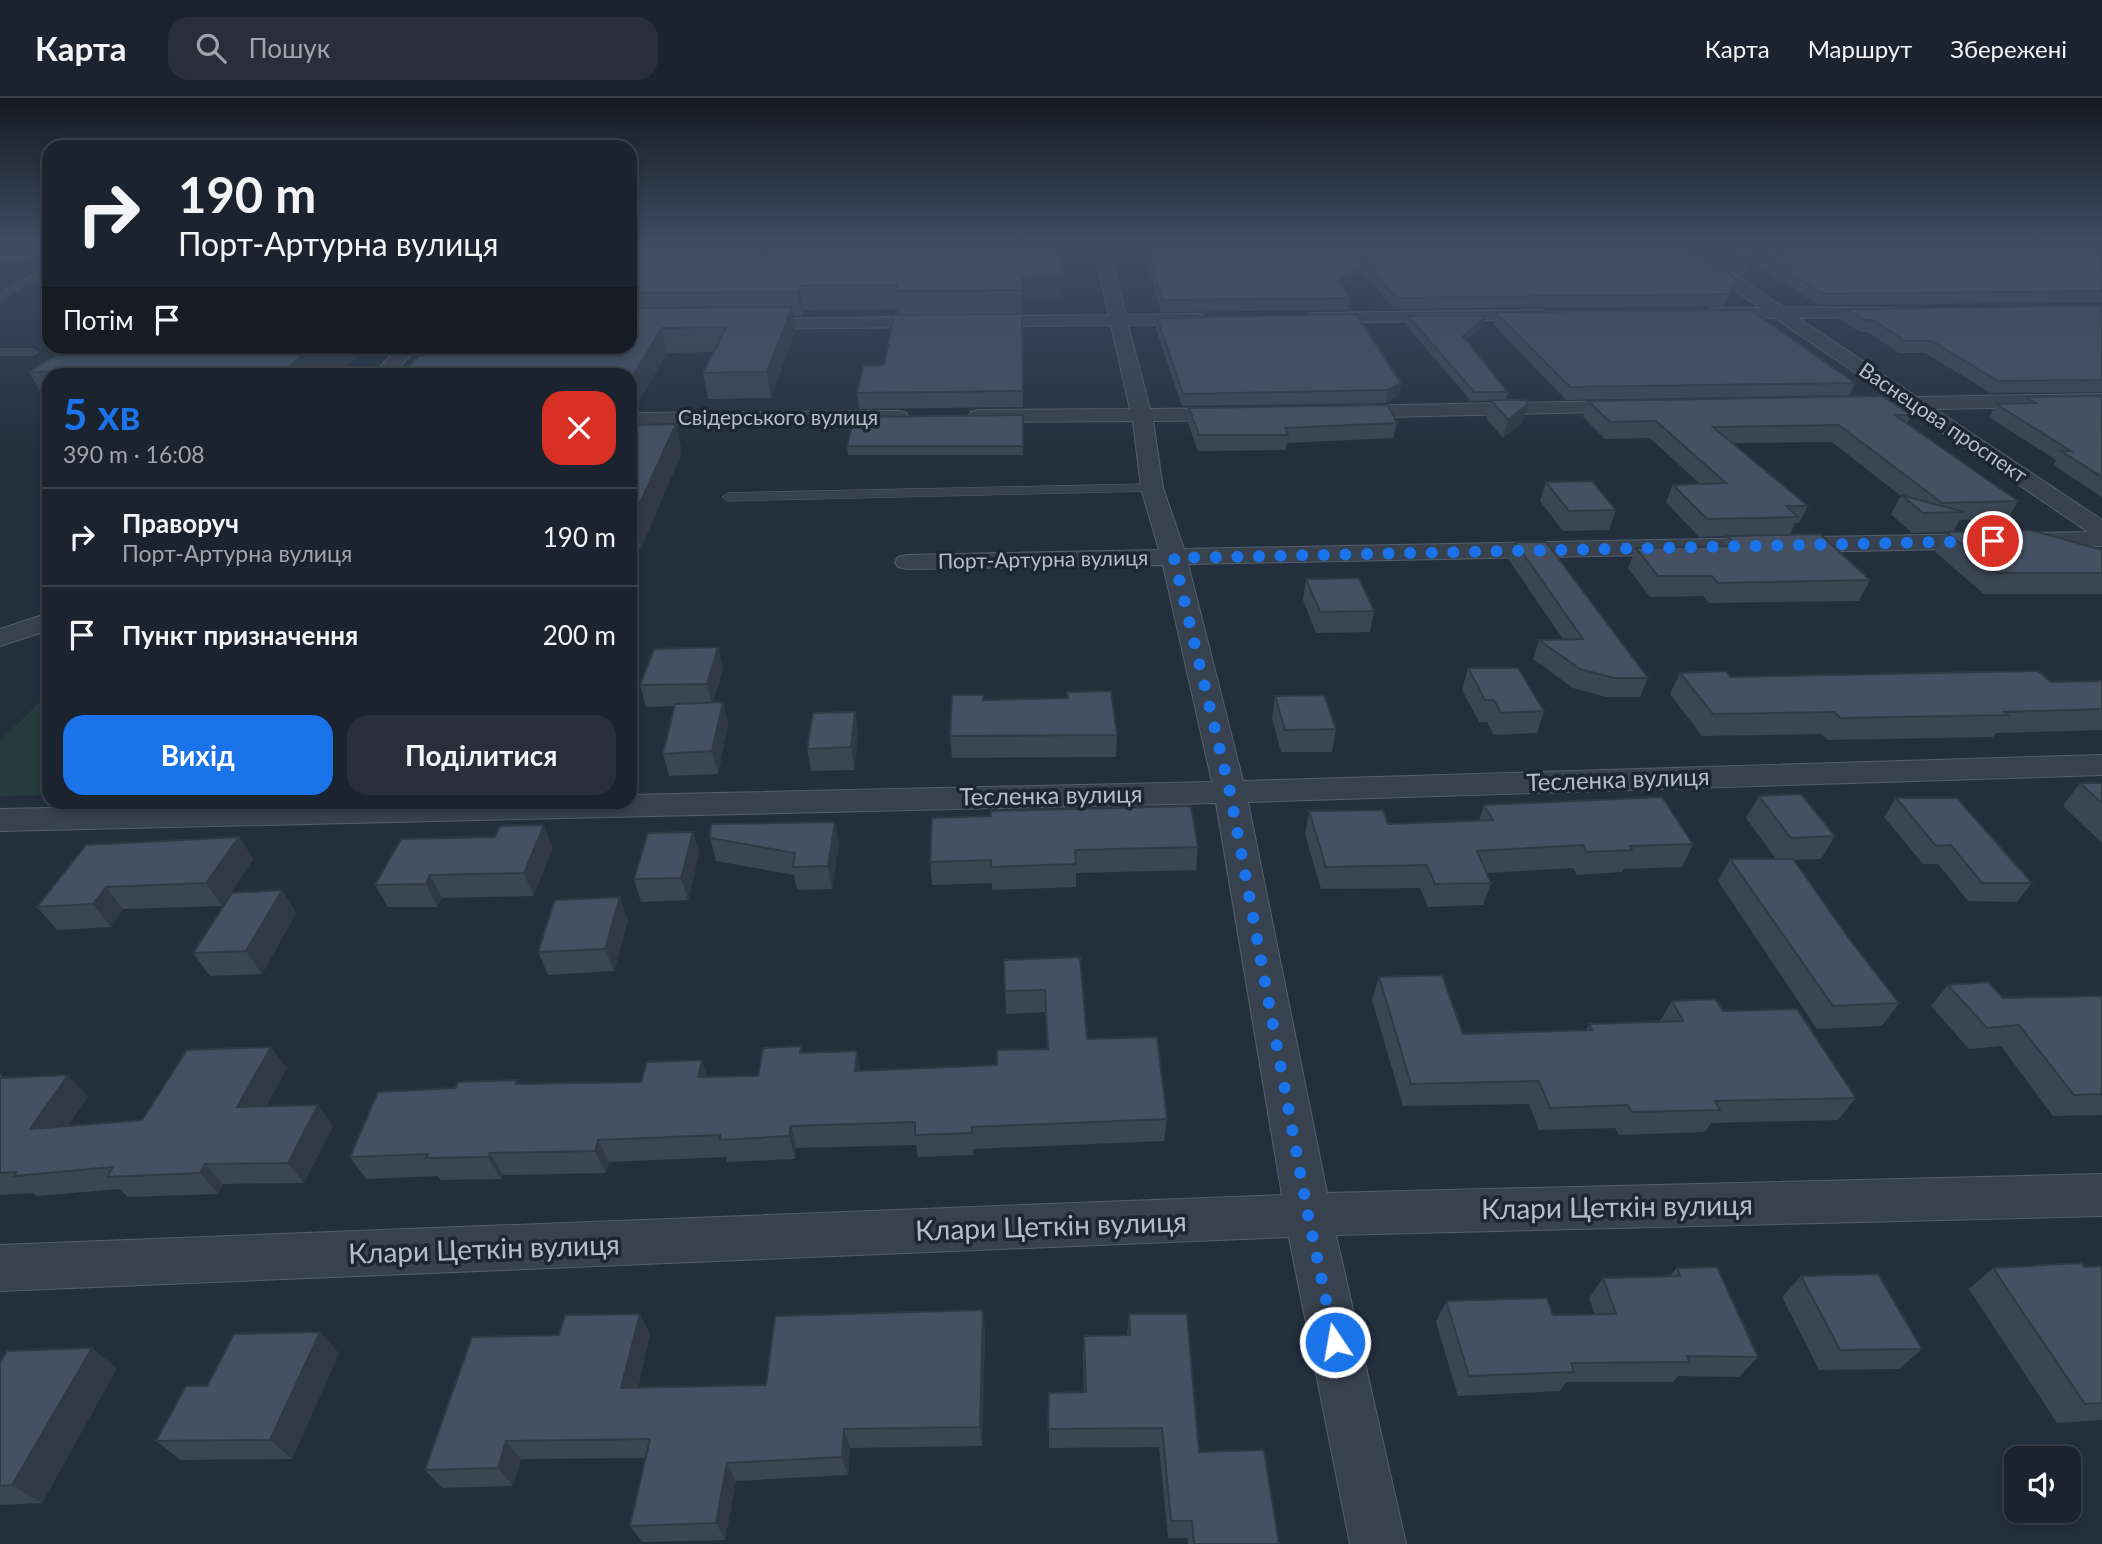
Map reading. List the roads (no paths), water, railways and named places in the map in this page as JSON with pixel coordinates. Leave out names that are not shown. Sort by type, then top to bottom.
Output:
[{"type":"street","points":[[1117,312],[1142,415],[1152,488],[1174,558],[1230,792],[1308,1215],[1378,1544]]},
{"type":"street","points":[[1696,314],[1848,312]]},
{"type":"street","name":"Васнецова проспект","points":[[1778,313],[2102,531]]},
{"type":"street","points":[[1297,318],[1558,315]]},
{"type":"street","points":[[728,324],[1215,318]]},
{"type":"street","points":[[388,368],[403,354]]},
{"type":"street","points":[[1828,404],[2102,400]]},
{"type":"street","points":[[1324,412],[1646,407]]},
{"type":"street","points":[[962,416],[1254,413]]},
{"type":"street","name":"Свідерського вулиця","points":[[637,419],[921,417]]},
{"type":"street","name":"Порт-Артурна вулиця","points":[[907,562],[2102,538]]},
{"type":"street","points":[[0,638],[42,623]]},
{"type":"street","name":"Тесленка вулиця","points":[[637,805],[1230,792],[2102,765]]},
{"type":"street","name":"Тесленка вулиця","points":[[0,820],[483,809]]},
{"type":"street","name":"Клари Цеткін вулиця","points":[[0,1268],[1308,1215],[2102,1195]]},
{"type":"lane","points":[[0,352],[33,352]]},
{"type":"lane","points":[[728,496],[1152,488]]}]
